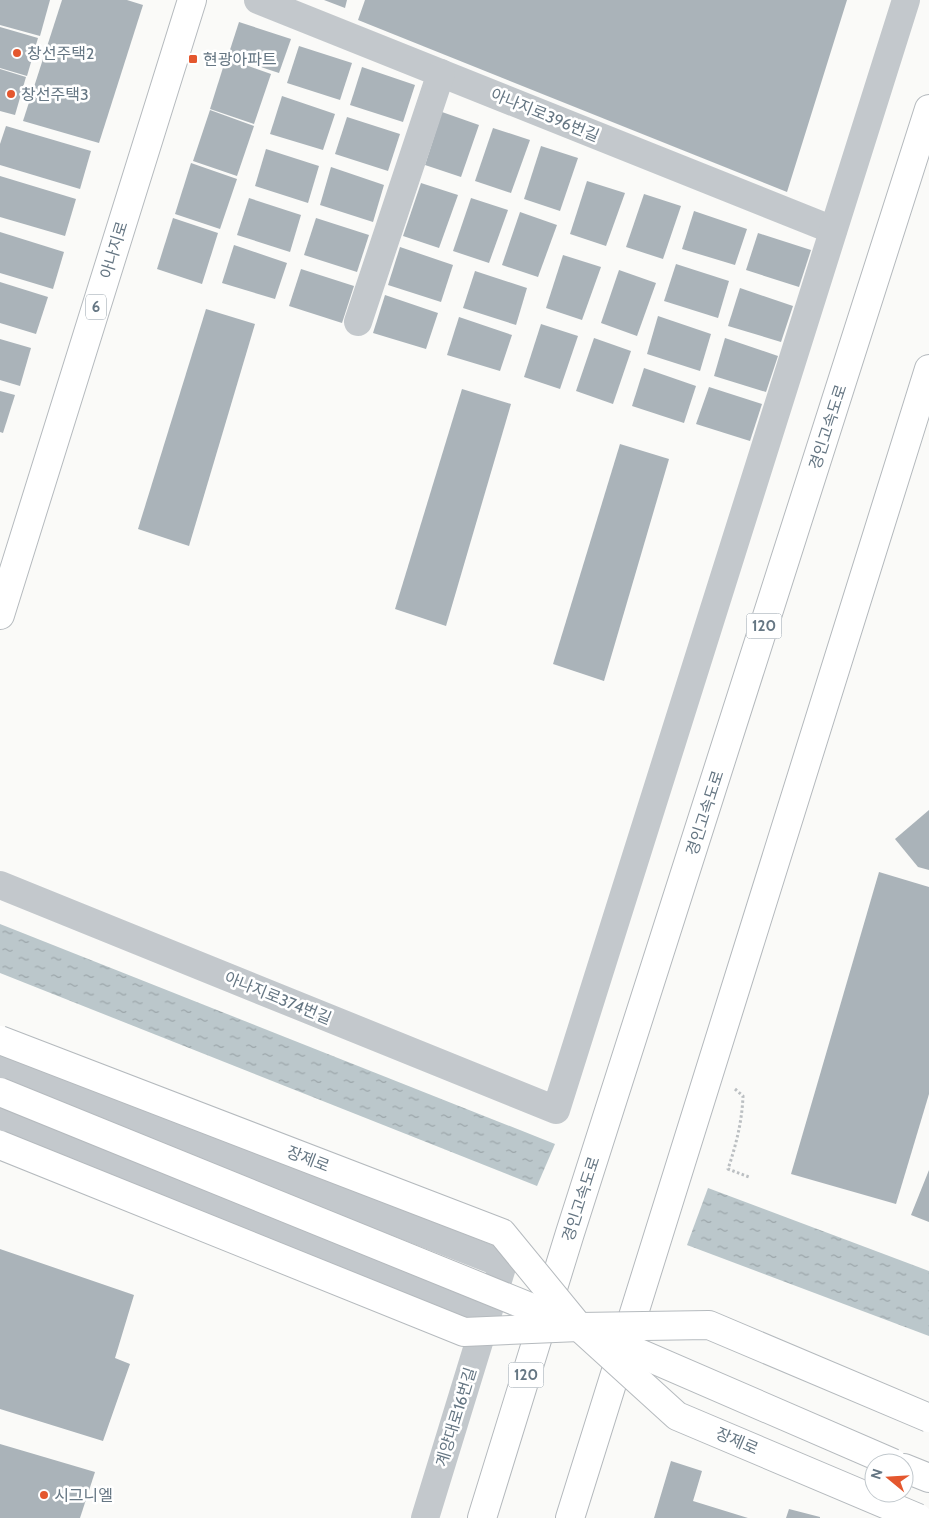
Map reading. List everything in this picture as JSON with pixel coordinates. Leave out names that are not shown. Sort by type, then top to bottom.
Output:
[{"type":"main road","name":"아나지로","points":[[0,615],[192,0]]},
{"type":"main road","name":"경인고속도로","points":[[482,1518],[570,1233],[929,109]]},
{"type":"main road","points":[[570,1518],[929,368]]},
{"type":"main road","name":"장제로","points":[[0,1040],[502,1233],[579,1327],[677,1416],[918,1518]]},
{"type":"main road","name":"장제로","points":[[0,1092],[579,1327],[870,1453]]},
{"type":"main road","name":"장제로","points":[[0,1145],[464,1332],[579,1327],[709,1325],[929,1418]]},
{"type":"main road","points":[[914,1472],[929,1478]]},
{"type":"street","name":"아나지로396번길","points":[[258,0],[833,230]]},
{"type":"street","points":[[833,230],[906,0]]},
{"type":"street","points":[[358,322],[441,73]]},
{"type":"street","name":"아나지로374번길","points":[[0,885],[556,1110],[833,230]]},
{"type":"street","name":"계양대로16번길","points":[[0,1067],[503,1264],[425,1518]]},
{"type":"street","points":[[0,1115],[487,1317]]},
{"type":"path","points":[[735,1089],[743,1096],[742,1113],[738,1139],[728,1169],[749,1177]]},
{"type":"water","points":[[0,924],[555,1144],[537,1186],[0,973]]},
{"type":"water","points":[[708,1188],[929,1271],[929,1336],[687,1245]]},
{"type":"building","points":[[0,0],[50,0],[40,36],[0,25]]},
{"type":"building","points":[[62,0],[127,0],[143,5],[99,143],[23,121]]},
{"type":"building","points":[[324,0],[347,0],[345,8]]},
{"type":"building","points":[[365,0],[847,0],[787,192],[358,20]]},
{"type":"building","points":[[239,22],[291,39],[279,73],[228,56]]},
{"type":"building","name":"창선주택2","points":[[0,27],[38,38],[27,76],[0,68]]},
{"type":"building","points":[[299,46],[352,63],[340,100],[287,83]]},
{"type":"building","points":[[226,58],[271,74],[254,124],[210,109]]},
{"type":"building","points":[[362,67],[415,85],[403,122],[350,105]]},
{"type":"building","name":"창선주택3","points":[[0,69],[26,77],[15,115],[0,111]]},
{"type":"building","points":[[282,96],[335,114],[323,150],[270,134]]},
{"type":"building","points":[[210,110],[254,126],[237,176],[193,161]]},
{"type":"building","points":[[442,112],[479,125],[461,177],[425,165]]},
{"type":"building","points":[[347,117],[400,134],[388,171],[335,154]]},
{"type":"building","points":[[6,126],[91,151],[80,189],[0,165],[0,144]]},
{"type":"building","points":[[493,128],[530,140],[511,193],[475,181]]},
{"type":"building","points":[[541,146],[578,158],[560,211],[524,199]]},
{"type":"building","points":[[266,149],[319,166],[308,203],[255,186]]},
{"type":"building","points":[[191,163],[237,179],[220,229],[175,214]]},
{"type":"building","points":[[331,167],[384,185],[373,222],[320,205]]},
{"type":"building","points":[[0,176],[76,199],[65,236],[0,217]]},
{"type":"building","points":[[587,181],[625,193],[606,246],[570,234]]},
{"type":"building","points":[[421,183],[458,195],[439,248],[403,236]]},
{"type":"building","points":[[644,194],[681,206],[663,259],[626,247]]},
{"type":"building","points":[[249,198],[301,215],[290,252],[237,235]]},
{"type":"building","points":[[471,198],[508,210],[489,263],[453,251]]},
{"type":"building","points":[[694,211],[747,229],[735,265],[682,249]]},
{"type":"building","points":[[520,212],[557,225],[538,277],[502,265]]},
{"type":"building","points":[[173,218],[218,233],[202,284],[157,269]]},
{"type":"building","points":[[316,218],[369,235],[357,272],[304,255]]},
{"type":"building","points":[[0,232],[64,252],[53,289],[0,273]]},
{"type":"building","points":[[758,233],[811,250],[799,287],[746,270]]},
{"type":"building","points":[[234,245],[287,263],[275,299],[222,283]]},
{"type":"building","points":[[400,247],[453,265],[441,302],[388,285]]},
{"type":"building","points":[[563,255],[601,267],[582,320],[546,308]]},
{"type":"building","points":[[676,264],[729,281],[718,318],[664,301]]},
{"type":"building","points":[[301,269],[354,286],[342,323],[289,306]]},
{"type":"building","points":[[619,270],[656,283],[637,336],[601,323]]},
{"type":"building","points":[[475,271],[527,288],[516,325],[463,308]]},
{"type":"building","points":[[0,282],[48,297],[36,334],[0,323]]},
{"type":"building","points":[[740,288],[793,306],[781,342],[728,326]]},
{"type":"building","points":[[385,295],[438,313],[426,349],[373,333]]},
{"type":"building","points":[[206,309],[255,324],[189,546],[138,529]]},
{"type":"building","points":[[658,316],[711,334],[700,371],[647,354]]},
{"type":"building","points":[[459,317],[512,335],[500,371],[447,355]]},
{"type":"building","points":[[541,324],[578,336],[560,389],[524,377]]},
{"type":"building","points":[[594,338],[631,351],[613,404],[576,391]]},
{"type":"building","points":[[725,338],[778,356],[766,392],[714,376]]},
{"type":"building","points":[[0,339],[31,348],[20,386],[0,380]]},
{"type":"building","points":[[644,368],[696,386],[684,423],[632,406]]},
{"type":"building","points":[[709,387],[762,404],[750,441],[696,424]]},
{"type":"building","points":[[462,389],[511,404],[446,626],[395,609]]},
{"type":"building","points":[[0,391],[15,395],[3,433],[0,432]]},
{"type":"building","points":[[620,444],[669,459],[604,681],[553,664]]},
{"type":"building","points":[[929,810],[929,870],[918,867],[895,839]]},
{"type":"building","points":[[879,872],[929,887],[929,1094],[896,1204],[791,1174]]},
{"type":"building","points":[[929,1170],[929,1222],[911,1215]]},
{"type":"building","points":[[0,1249],[134,1295],[115,1358],[130,1364],[103,1441],[0,1409]]},
{"type":"building","name":"시그니엘","points":[[0,1444],[95,1472],[80,1518],[0,1518]]},
{"type":"building","points":[[671,1461],[702,1471],[693,1501],[748,1518],[654,1518]]},
{"type":"building","points":[[789,1509],[820,1517],[820,1518],[786,1518]]},
{"type":"place","name":"창선주택2","points":[[17,53]]},
{"type":"place","name":"현광아파트","points":[[193,59]]},
{"type":"place","name":"창선주택3","points":[[11,94]]},
{"type":"place","name":"시그니엘","points":[[44,1495]]}]
